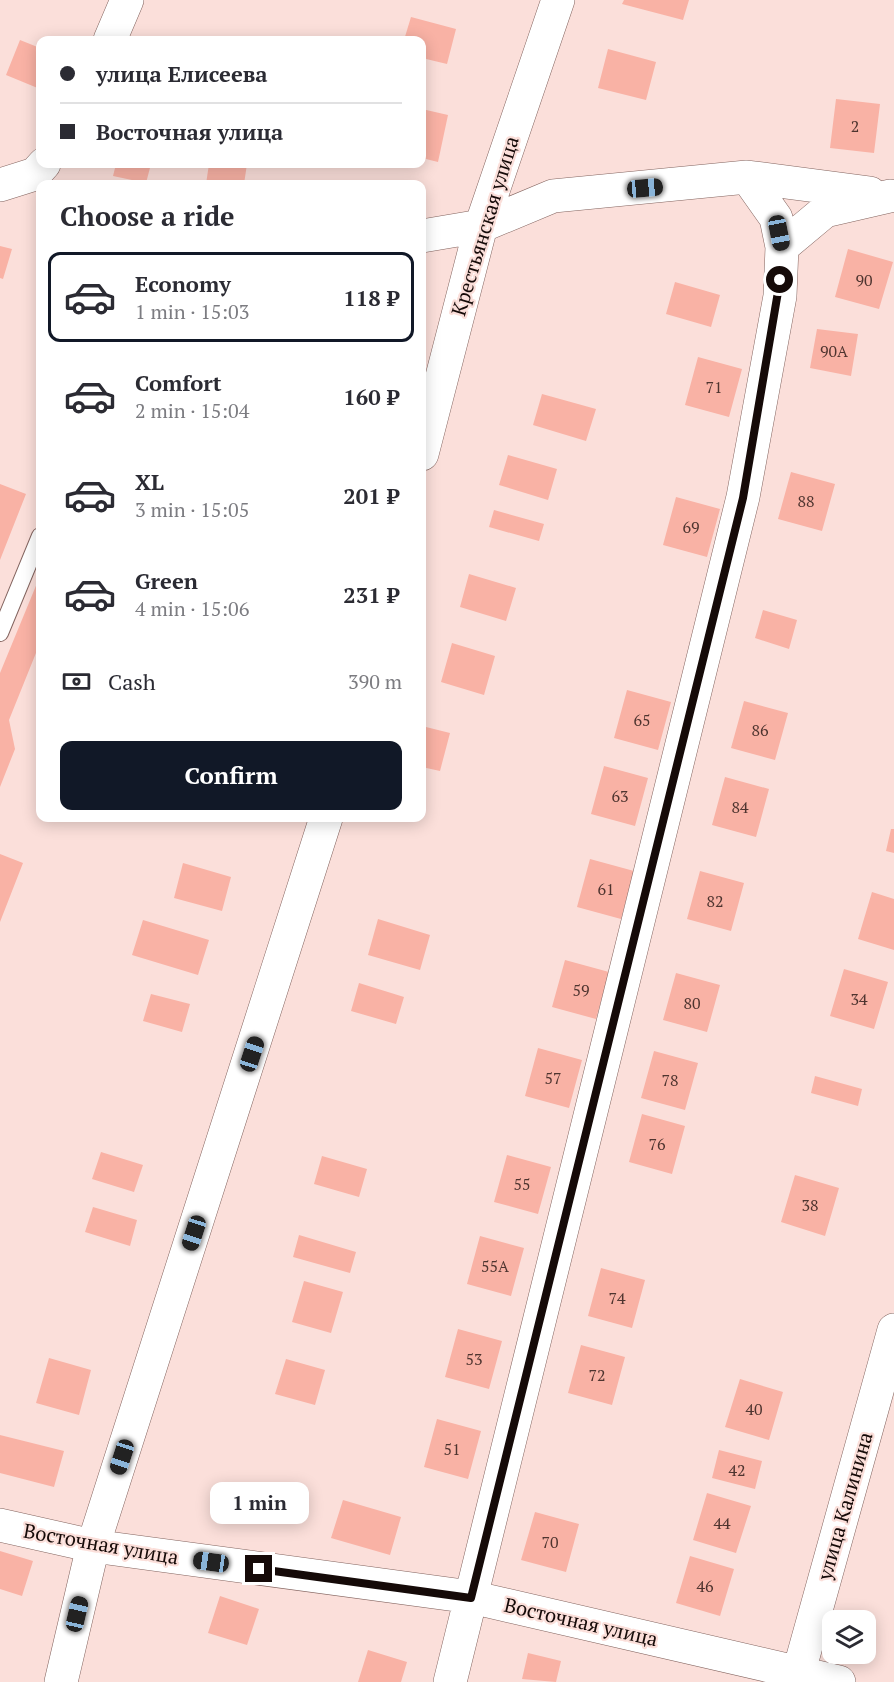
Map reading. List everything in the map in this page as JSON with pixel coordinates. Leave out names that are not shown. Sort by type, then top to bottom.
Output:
[{"type":"street","points":[[112,36],[127,0]]},
{"type":"street","name":"Крестьянская улица","points":[[426,439],[482,226],[558,0]]},
{"type":"street","points":[[0,185],[42,174]]},
{"type":"street","points":[[450,1682],[743,498],[780,296],[782,247],[776,218],[747,177]]},
{"type":"street","points":[[426,235],[482,226],[554,196],[747,177],[892,196]]},
{"type":"street","points":[[782,247],[825,211],[892,196]]},
{"type":"street","points":[[61,1682],[93,1546],[325,822]]},
{"type":"street","name":"улица Калинина","points":[[797,1677],[894,1329]]},
{"type":"street","name":"Восточная улица","points":[[0,1526],[93,1546],[471,1598],[797,1677],[839,1682]]},
{"type":"lane","points":[[0,633],[36,546]]},
{"type":"building","points":[[624,0],[689,0],[683,20],[622,4]]},
{"type":"building","points":[[411,17],[456,29],[447,64],[426,59],[426,36],[405,36]]},
{"type":"building","points":[[20,40],[36,46],[36,87],[6,75]]},
{"type":"building","points":[[608,49],[656,62],[646,100],[598,88]]},
{"type":"building","points":[[836,99],[880,104],[874,153],[830,148]]},
{"type":"building","points":[[426,110],[448,115],[438,162],[426,159]]},
{"type":"building","points":[[115,168],[150,168],[147,180],[113,176]]},
{"type":"building","points":[[208,168],[246,168],[245,180],[207,180]]},
{"type":"building","points":[[0,246],[12,249],[3,279],[0,278]]},
{"type":"building","points":[[848,249],[893,262],[879,309],[835,297]]},
{"type":"building","points":[[675,282],[720,295],[711,327],[666,314]]},
{"type":"building","points":[[817,329],[858,334],[851,376],[810,368]]},
{"type":"building","points":[[698,357],[742,369],[729,417],[685,405]]},
{"type":"building","points":[[542,394],[596,409],[586,441],[533,425]]},
{"type":"building","points":[[508,455],[557,469],[548,500],[499,485]]},
{"type":"building","points":[[791,472],[835,484],[822,531],[778,519]]},
{"type":"building","points":[[0,484],[26,494],[0,560]]},
{"type":"building","points":[[676,497],[720,509],[707,557],[663,545]]},
{"type":"building","points":[[494,510],[544,524],[539,541],[489,527]]},
{"type":"building","points":[[469,574],[516,588],[506,621],[460,607]]},
{"type":"building","points":[[36,586],[36,653],[9,720],[15,749],[0,787],[0,673]]},
{"type":"building","points":[[763,610],[797,620],[789,649],[755,638]]},
{"type":"building","points":[[452,643],[495,656],[484,695],[441,682]]},
{"type":"building","points":[[627,690],[671,702],[658,750],[614,738]]},
{"type":"building","points":[[744,701],[788,713],[775,760],[731,748]]},
{"type":"building","points":[[426,727],[450,733],[440,771],[426,768]]},
{"type":"building","points":[[604,766],[648,778],[635,826],[591,814]]},
{"type":"building","points":[[725,777],[769,789],[756,837],[712,825]]},
{"type":"building","points":[[891,829],[894,829],[894,853],[886,851]]},
{"type":"building","points":[[0,854],[23,863],[0,922]]},
{"type":"building","points":[[590,859],[634,871],[621,919],[577,907]]},
{"type":"building","points":[[183,863],[231,877],[222,911],[174,898]]},
{"type":"building","points":[[700,871],[744,883],[731,931],[687,919]]},
{"type":"building","points":[[872,892],[894,899],[894,950],[858,939]]},
{"type":"building","points":[[378,919],[430,935],[420,970],[368,955]]},
{"type":"building","points":[[143,920],[209,940],[198,975],[132,955]]},
{"type":"building","points":[[565,960],[609,972],[596,1019],[552,1007]]},
{"type":"building","points":[[844,969],[888,982],[874,1029],[830,1016]]},
{"type":"building","points":[[676,973],[720,985],[707,1032],[663,1020]]},
{"type":"building","points":[[359,983],[404,997],[396,1024],[351,1011]]},
{"type":"building","points":[[151,994],[190,1004],[182,1032],[143,1021]]},
{"type":"building","points":[[538,1048],[582,1060],[569,1108],[525,1096]]},
{"type":"building","points":[[654,1051],[698,1063],[685,1110],[641,1098]]},
{"type":"building","points":[[815,1076],[862,1089],[858,1106],[811,1093]]},
{"type":"building","points":[[642,1114],[685,1126],[672,1174],[629,1162]]},
{"type":"building","points":[[101,1152],[143,1165],[134,1192],[92,1179]]},
{"type":"building","points":[[507,1155],[551,1167],[538,1214],[494,1202]]},
{"type":"building","points":[[322,1156],[367,1169],[359,1197],[314,1184]]},
{"type":"building","points":[[795,1175],[839,1188],[825,1236],[781,1222]]},
{"type":"building","points":[[93,1207],[137,1220],[130,1246],[85,1232]]},
{"type":"building","points":[[299,1235],[356,1252],[350,1273],[293,1257]]},
{"type":"building","points":[[480,1236],[524,1248],[511,1296],[467,1284]]},
{"type":"building","points":[[601,1268],[645,1280],[632,1328],[588,1316]]},
{"type":"building","points":[[304,1281],[343,1292],[331,1333],[292,1322]]},
{"type":"building","points":[[458,1329],[502,1341],[489,1389],[445,1377]]},
{"type":"building","points":[[581,1345],[625,1357],[612,1405],[568,1393]]},
{"type":"building","points":[[49,1358],[91,1370],[79,1415],[36,1403]]},
{"type":"building","points":[[286,1359],[325,1370],[315,1405],[275,1394]]},
{"type":"building","points":[[740,1379],[783,1392],[769,1440],[725,1427]]},
{"type":"building","points":[[437,1419],[481,1431],[468,1479],[424,1467]]},
{"type":"building","points":[[0,1435],[64,1451],[54,1487],[0,1473]]},
{"type":"building","points":[[719,1450],[762,1461],[755,1489],[712,1478]]},
{"type":"building","points":[[707,1493],[751,1506],[736,1553],[693,1540]]},
{"type":"building","points":[[343,1500],[401,1517],[390,1555],[331,1538]]},
{"type":"building","points":[[535,1512],[579,1524],[566,1572],[521,1560]]},
{"type":"building","points":[[0,1551],[33,1561],[22,1596],[0,1589]]},
{"type":"building","points":[[690,1556],[734,1569],[720,1616],[676,1603]]},
{"type":"building","points":[[220,1596],[259,1609],[247,1645],[208,1633]]},
{"type":"building","points":[[368,1650],[407,1662],[401,1682],[358,1682]]},
{"type":"building","points":[[528,1653],[561,1661],[556,1682],[522,1679]]},
{"type":"route","points":[[259,1569],[471,1598],[743,498],[780,296],[780,280]]}]
